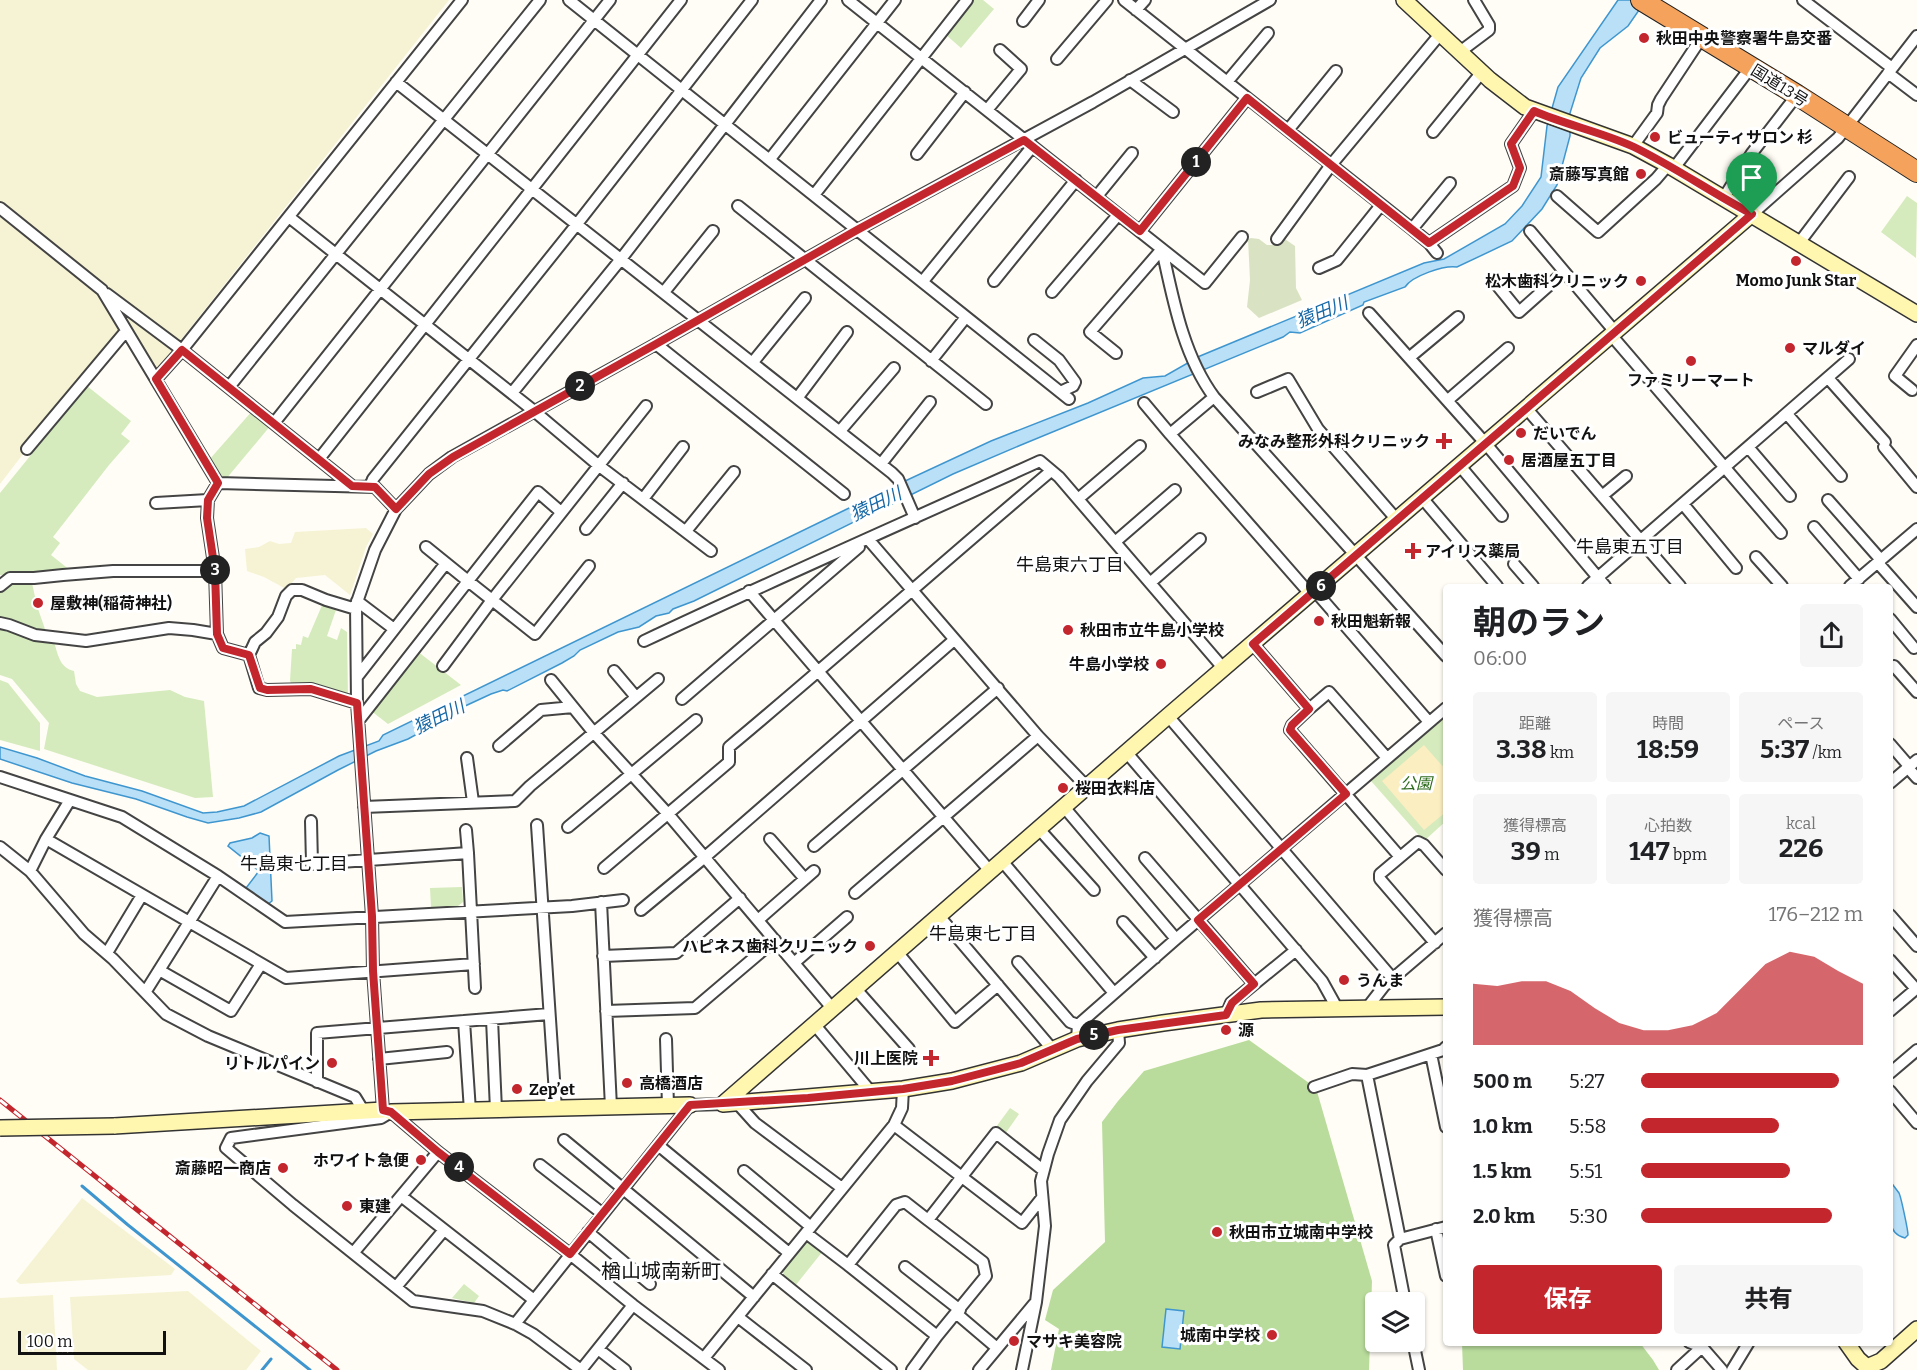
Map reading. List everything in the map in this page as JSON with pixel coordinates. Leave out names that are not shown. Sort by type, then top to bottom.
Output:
[{"type":"highway","name":"国道13号","points":[[1647,4],[1797,95],[1917,172]]},
{"type":"street","points":[[156,379],[182,350],[462,0]]},
{"type":"street","points":[[230,387],[540,0]]},
{"type":"street","points":[[569,0],[1064,395],[1075,382],[1059,360],[1034,340]]},
{"type":"street","points":[[274,423],[610,0]]},
{"type":"street","points":[[318,459],[681,0]]},
{"type":"street","points":[[370,487],[373,479],[752,0]]},
{"type":"street","points":[[512,393],[621,259],[821,0]]},
{"type":"street","points":[[848,0],[1205,283],[1242,237]]},
{"type":"street","points":[[770,159],[895,0]]},
{"type":"street","points":[[814,195],[967,0]]},
{"type":"street","points":[[1023,21],[1039,0]]},
{"type":"street","points":[[1058,59],[1107,0]]},
{"type":"street","points":[[1124,0],[1412,229],[1437,253]]},
{"type":"street","points":[[1137,10],[1144,0]]},
{"type":"street","points":[[719,1370],[387,1111],[379,1059],[372,916],[357,703],[357,605],[375,550],[396,509],[429,474],[453,457],[857,230],[1028,143],[1184,48],[1270,0]]},
{"type":"street","points":[[1404,0],[1482,72],[1525,107],[1633,146],[1671,166],[1917,314]]},
{"type":"street","points":[[1461,51],[1489,30],[1489,25],[1474,0]]},
{"type":"street","points":[[1803,0],[1890,70],[1917,95]]},
{"type":"street","points":[[1227,82],[1268,33]]},
{"type":"street","points":[[1277,238],[1331,165],[1441,33]]},
{"type":"street","points":[[730,1103],[832,1008],[1838,138],[1917,36]]},
{"type":"street","points":[[1633,146],[1702,37]]},
{"type":"street","points":[[987,110],[1021,69],[1000,50]]},
{"type":"street","points":[[1557,196],[1599,232],[1671,166],[1751,67]]},
{"type":"street","points":[[1288,130],[1336,71]]},
{"type":"street","points":[[1433,132],[1482,72]]},
{"type":"street","points":[[1130,80],[1173,112]]},
{"type":"street","points":[[396,82],[881,464],[898,479],[915,518]]},
{"type":"street","points":[[917,154],[964,92]]},
{"type":"street","points":[[1723,198],[1752,153],[1797,95]]},
{"type":"street","points":[[1140,231],[1247,98]]},
{"type":"street","points":[[1429,243],[1513,186],[1520,168],[1511,144],[1537,112]]},
{"type":"street","points":[[923,281],[1028,143]]},
{"type":"street","points":[[1096,196],[1132,153]]},
{"type":"street","points":[[1799,243],[1849,177]]},
{"type":"street","points":[[994,281],[1076,180]]},
{"type":"street","points":[[1412,229],[1450,183]]},
{"type":"street","points":[[1319,268],[1337,260],[1381,205]]},
{"type":"street","points":[[738,206],[986,404]]},
{"type":"street","points":[[0,208],[102,291],[230,387],[352,486]]},
{"type":"street","points":[[1052,292],[1118,215]]},
{"type":"street","points":[[289,217],[512,393],[598,465],[711,551]]},
{"type":"street","points":[[663,292],[713,231]]},
{"type":"street","points":[[1530,231],[1781,533]]},
{"type":"street","points":[[1162,249],[1170,286],[1201,379],[1214,397],[1443,653]]},
{"type":"street","points":[[1116,353],[1090,332],[1162,249]]},
{"type":"street","points":[[1497,285],[1519,312],[1564,273]]},
{"type":"street","points":[[102,291],[218,483]]},
{"type":"street","points":[[753,362],[805,298]]},
{"type":"street","points":[[1369,313],[1486,444],[1601,582],[1641,541],[1849,359]]},
{"type":"street","points":[[931,361],[966,316]]},
{"type":"street","points":[[1410,357],[1458,317]]},
{"type":"street","points":[[27,449],[126,331]]},
{"type":"street","points":[[798,397],[847,332]]},
{"type":"street","points":[[656,344],[844,494]]},
{"type":"street","points":[[1912,390],[1895,376],[1917,345]]},
{"type":"street","points":[[1448,400],[1508,348]]},
{"type":"street","points":[[840,431],[894,368]]},
{"type":"street","points":[[1828,378],[1917,487]]},
{"type":"street","points":[[1257,392],[1287,379],[1318,429],[1397,520]]},
{"type":"street","points":[[1170,434],[1214,397]]},
{"type":"street","points":[[881,464],[930,402]]},
{"type":"street","points":[[1144,403],[1429,722]]},
{"type":"street","points":[[443,666],[492,600],[646,406]]},
{"type":"street","points":[[1527,409],[1678,584]]},
{"type":"street","points":[[1786,414],[1841,476]]},
{"type":"street","points":[[1078,499],[1140,446]]},
{"type":"street","points":[[643,499],[683,447]]},
{"type":"street","points":[[1748,447],[1790,496]]},
{"type":"street","points":[[644,641],[749,591],[1040,461],[1078,499],[1224,669]]},
{"type":"street","points":[[1460,466],[1502,516]]},
{"type":"street","points":[[604,868],[729,762],[729,747],[1051,471]]},
{"type":"street","points":[[687,531],[734,472]]},
{"type":"street","points":[[1602,496],[1626,476]]},
{"type":"street","points":[[218,483],[375,487],[396,509]]},
{"type":"street","points":[[218,483],[208,500],[207,518],[215,571],[217,634],[223,648],[249,655]]},
{"type":"street","points":[[586,529],[623,483]]},
{"type":"street","points":[[1115,542],[1175,490]]},
{"type":"street","points":[[359,720],[537,492],[561,512]]},
{"type":"street","points":[[1423,499],[1495,584]]},
{"type":"street","points":[[156,503],[208,500]]},
{"type":"street","points":[[1828,500],[1917,607]]},
{"type":"street","points":[[1683,504],[1736,568]]},
{"type":"street","points":[[1814,527],[1857,583],[1917,529]]},
{"type":"street","points":[[868,539],[1038,736],[1087,787]]},
{"type":"street","points":[[682,699],[868,539]]},
{"type":"street","points":[[1150,583],[1200,539]]},
{"type":"street","points":[[426,546],[535,634],[589,567]]},
{"type":"street","points":[[1756,557],[1780,584]]},
{"type":"street","points":[[357,677],[446,563]]},
{"type":"street","points":[[1514,564],[1531,584]]},
{"type":"street","points":[[0,586],[10,578],[34,578],[63,574],[215,571]]},
{"type":"street","points":[[357,703],[311,689],[267,690],[260,688],[249,655],[255,642],[266,633],[278,616],[286,596],[292,590],[302,590],[326,600],[357,605],[394,629]]},
{"type":"street","points":[[749,591],[943,817],[996,866],[1114,993]]},
{"type":"street","points":[[0,623],[35,635],[86,641],[169,628],[217,634]]},
{"type":"street","points":[[1893,623],[1914,648]]},
{"type":"street","points":[[641,910],[705,857],[954,639]]},
{"type":"street","points":[[1253,644],[1309,709]]},
{"type":"street","points":[[1894,666],[1917,692]]},
{"type":"street","points":[[614,671],[636,697]]},
{"type":"street","points":[[364,807],[515,801],[658,679]]},
{"type":"street","points":[[551,680],[832,1008]]},
{"type":"street","points":[[814,846],[998,688]]},
{"type":"street","points":[[1387,758],[1329,692],[1292,725],[1290,730],[1400,857]]},
{"type":"street","points":[[499,747],[540,710],[573,707]]},
{"type":"street","points":[[0,1128],[114,1126],[363,1110],[470,1111],[730,1103],[903,1089],[952,1081],[1021,1063],[1053,1050],[1078,1032],[1114,993],[1443,710]]},
{"type":"street","points":[[1168,716],[1393,979]]},
{"type":"street","points":[[568,827],[696,720]]},
{"type":"street","points":[[855,893],[1038,736]]},
{"type":"street","points":[[1893,747],[1912,765],[1917,778]]},
{"type":"street","points":[[1126,753],[1322,981],[1337,1008]]},
{"type":"street","points":[[467,758],[473,802]]},
{"type":"street","points":[[1893,781],[1912,765]]},
{"type":"street","points":[[0,777],[122,817],[218,876],[285,922],[623,900]]},
{"type":"street","points":[[30,871],[70,800]]},
{"type":"street","points":[[1064,807],[1176,939]]},
{"type":"street","points":[[310,821],[312,864],[468,854]]},
{"type":"street","points":[[537,825],[556,1109]]},
{"type":"street","points":[[1039,829],[1094,890]]},
{"type":"street","points":[[466,830],[476,988]]},
{"type":"street","points":[[46,839],[286,978],[474,964]]},
{"type":"street","points":[[770,839],[805,879]]},
{"type":"street","points":[[1435,943],[1380,879],[1380,874],[1418,842],[1424,845],[1443,867]]},
{"type":"street","points":[[0,847],[30,871],[84,934],[146,991],[166,1014],[183,1024],[355,1097],[363,1110]]},
{"type":"street","points":[[1145,858],[1254,984]]},
{"type":"street","points":[[758,920],[814,871]]},
{"type":"street","points":[[146,991],[218,876]]},
{"type":"street","points":[[107,954],[142,895]]},
{"type":"street","points":[[603,956],[676,953],[740,898]]},
{"type":"street","points":[[601,902],[611,1107]]},
{"type":"street","points":[[939,916],[1053,1050]]},
{"type":"street","points":[[794,963],[847,917]]},
{"type":"street","points":[[1893,918],[1917,946]]},
{"type":"street","points":[[1123,922],[1155,958]]},
{"type":"street","points":[[1367,1008],[1393,979],[1443,936]]},
{"type":"street","points":[[606,1011],[695,1008],[775,940]]},
{"type":"street","points":[[1226,1015],[1232,1003],[1296,950]]},
{"type":"street","points":[[897,952],[955,1022],[998,986]]},
{"type":"street","points":[[1018,962],[1078,1032]]},
{"type":"street","points":[[1893,963],[1916,989],[1893,1008]]},
{"type":"street","points":[[159,970],[231,1011],[261,964]]},
{"type":"street","points":[[855,988],[909,1049]]},
{"type":"street","points":[[1078,1032],[1118,1030],[1261,1011],[1443,1007]]},
{"type":"street","points":[[317,1082],[317,1033],[549,1014]]},
{"type":"street","points":[[492,1019],[496,1110]]},
{"type":"street","points":[[464,1022],[470,1111]]},
{"type":"street","points":[[814,1024],[871,1092]]},
{"type":"street","points":[[1022,1370],[1036,1302],[1045,1226],[1041,1199],[1043,1170],[1060,1120],[1087,1081],[1119,1043],[1118,1030]]},
{"type":"street","points":[[666,1039],[668,1106]]},
{"type":"street","points":[[1314,1087],[1352,1074],[1367,1075],[1443,1050]]},
{"type":"street","points":[[1893,1070],[1917,1050]]},
{"type":"street","points":[[379,1059],[447,1052]]},
{"type":"street","points":[[1431,1054],[1443,1112]]},
{"type":"street","points":[[1367,1075],[1400,1239]]},
{"type":"street","points":[[704,1358],[894,1125],[902,1108],[903,1089]]},
{"type":"street","points":[[1893,1095],[1917,1123]]},
{"type":"street","points":[[730,1103],[842,1188]]},
{"type":"street","points":[[515,1324],[690,1105]]},
{"type":"street","points":[[387,1111],[381,1118],[231,1138],[226,1148],[292,1205],[413,1301],[483,1311],[515,1324],[533,1334],[581,1370],[633,1305]]},
{"type":"street","points":[[894,1125],[1022,1223],[1041,1199]]},
{"type":"street","points":[[928,1220],[996,1132],[1043,1170]]},
{"type":"street","points":[[564,1140],[754,1297]]},
{"type":"street","points":[[658,1145],[789,1254]]},
{"type":"street","points":[[354,1252],[438,1152]]},
{"type":"street","points":[[540,1165],[603,1214]]},
{"type":"street","points":[[744,1171],[848,1265],[937,1336]]},
{"type":"street","points":[[401,1196],[534,1300]]},
{"type":"street","points":[[848,1265],[896,1205],[905,1202],[983,1262],[986,1276],[912,1370]]},
{"type":"street","points":[[1403,1292],[1394,1245],[1400,1239],[1441,1228],[1443,1247]]},
{"type":"street","points":[[396,1287],[444,1230]]},
{"type":"street","points":[[588,1232],[650,1284]]},
{"type":"street","points":[[905,1267],[997,1348]]},
{"type":"street","points":[[772,1274],[891,1370]]},
{"type":"street","points":[[979,1370],[1036,1302]]},
{"type":"street","points":[[738,1317],[806,1370]]},
{"type":"street","points":[[1849,1346],[1867,1368],[1881,1360],[1917,1329]]},
{"type":"street","points":[[1732,1370],[1747,1346]]},
{"type":"street","points":[[1677,1370],[1702,1347],[1722,1370]]},
{"type":"street","points":[[598,1349],[625,1370]]},
{"type":"street","points":[[1415,1352],[1419,1370]]},
{"type":"shaded area","points":[[0,0],[449,0],[157,370],[126,325],[0,484]]},
{"type":"shaded area","points":[[366,528],[373,534],[366,547],[350,595],[325,575],[296,578],[286,589],[247,571],[245,549],[259,547],[270,541],[279,544],[291,543],[295,532]]},
{"type":"shaded area","points":[[82,1198],[175,1269],[171,1275],[20,1284],[16,1281]]},
{"type":"shaded area","points":[[188,1291],[261,1351],[246,1370],[88,1370],[74,1359],[70,1297]]},
{"type":"shaded area","points":[[53,1295],[57,1370],[0,1370],[0,1298]]},
{"type":"green space","points":[[973,0],[983,0],[994,9],[961,48],[945,34]]},
{"type":"green space","points":[[1907,196],[1917,203],[1916,258],[1881,232]]},
{"type":"green space","points":[[1282,237],[1295,246],[1296,288],[1302,300],[1259,318],[1247,307],[1250,280],[1248,239],[1259,239],[1267,245],[1274,245]]},
{"type":"green space","points":[[87,386],[131,421],[121,434],[130,441],[53,537],[60,543],[51,555],[71,571],[35,576],[0,575],[0,493]]},
{"type":"green space","points":[[253,410],[271,425],[226,479],[217,472],[209,460]]},
{"type":"green space","points":[[11,583],[32,583],[46,632],[0,619],[0,590]]},
{"type":"green space","points":[[323,603],[337,607],[327,636],[337,640],[341,628],[347,632],[348,698],[293,686],[290,681],[292,649],[296,649],[296,644],[301,645],[303,636],[308,638]]},
{"type":"green space","points":[[0,630],[54,642],[63,664],[74,671],[76,684],[80,691],[97,697],[170,690],[185,697],[204,701],[213,797],[195,798],[44,749],[49,723],[12,679],[0,675]]},
{"type":"green space","points":[[417,651],[461,685],[388,724],[370,710]]},
{"type":"green space","points":[[0,680],[8,683],[40,723],[40,751],[0,740]]},
{"type":"green space","name":"公園","points":[[1443,718],[1443,824],[1424,841],[1371,781]]},
{"type":"green space","points":[[462,887],[463,902],[458,906],[431,907],[430,888]]},
{"type":"green space","points":[[1249,1040],[1316,1088],[1372,1281],[1372,1292],[1365,1292],[1365,1352],[1370,1352],[1369,1370],[1051,1370],[1059,1329],[1045,1320],[1053,1290],[1105,1242],[1102,1122],[1144,1071]]},
{"type":"green space","points":[[1010,1108],[1019,1114],[1005,1134],[996,1127]]},
{"type":"green space","points":[[812,1242],[823,1251],[795,1286],[784,1276],[782,1269],[803,1243]]},
{"type":"green space","points":[[464,1284],[479,1296],[474,1303],[452,1298]]},
{"type":"green space","points":[[1462,1346],[1642,1346],[1659,1370],[1463,1370]]},
{"type":"sand","points":[[1424,745],[1443,767],[1443,814],[1424,830],[1382,781]]},
{"type":"water","name":"猿田川","points":[[1618,0],[1646,0],[1628,26],[1600,48],[1581,78],[1570,113],[1570,136],[1557,185],[1542,209],[1512,241],[1457,267],[1429,272],[1414,279],[1405,287],[1364,302],[1363,305],[1300,333],[1290,332],[1283,337],[953,474],[872,514],[867,511],[852,523],[694,601],[673,609],[669,613],[656,616],[639,627],[618,632],[580,650],[562,663],[507,691],[491,694],[463,707],[408,739],[376,751],[261,812],[208,823],[0,759],[0,747],[85,776],[142,791],[203,813],[244,806],[339,756],[379,741],[383,735],[845,510],[885,491],[893,492],[905,484],[905,481],[991,441],[1088,403],[1143,378],[1165,376],[1200,356],[1424,263],[1444,259],[1505,224],[1522,206],[1541,177],[1547,126],[1558,87]]},
{"type":"water","points":[[260,833],[269,836],[272,901],[268,904],[246,888],[259,871],[228,846],[230,843],[252,838]]},
{"type":"water","points":[[1893,1185],[1899,1193],[1908,1232],[1905,1238],[1893,1230]]},
{"type":"water","points":[[1166,1309],[1184,1311],[1180,1349],[1162,1347]]},
{"type":"waterway","points":[[82,1186],[310,1370]]},
{"type":"waterway","points":[[262,1370],[271,1359]]},
{"type":"railway","points":[[0,1100],[337,1370]]},
{"type":"place","name":"秋田中央警察署牛島交番","points":[[1644,38]]},
{"type":"place","name":"ビューティサロン 杉","points":[[1655,137]]},
{"type":"place","name":"斎藤写真館","points":[[1641,174]]},
{"type":"place","name":"Momo Junk Star","points":[[1796,261]]},
{"type":"place","name":"松木歯科クリニック","points":[[1641,281]]},
{"type":"place","name":"マルダイ","points":[[1790,348]]},
{"type":"place","name":"ファミリーマート","points":[[1691,361]]},
{"type":"place","name":"だいでん","points":[[1521,433]]},
{"type":"place","name":"みなみ整形外科クリニック","points":[[1444,441]]},
{"type":"place","name":"居酒屋五丁目","points":[[1509,460]]},
{"type":"place","name":"アイリス薬局","points":[[1413,551]]},
{"type":"place","name":"屋敷神(稲荷神社)","points":[[38,603]]},
{"type":"place","name":"秋田魁新報","points":[[1319,621]]},
{"type":"place","name":"秋田市立牛島小学校","points":[[1068,630]]},
{"type":"place","name":"牛島小学校","points":[[1161,664]]},
{"type":"place","name":"桜田衣料店","points":[[1063,788]]},
{"type":"place","name":"ハピネス歯科クリニック","points":[[870,946]]},
{"type":"place","name":"うんま","points":[[1344,980]]},
{"type":"place","name":"源","points":[[1226,1030]]},
{"type":"place","name":"川上医院","points":[[931,1058]]},
{"type":"place","name":"リトルパイン","points":[[332,1063]]},
{"type":"place","name":"高橋酒店","points":[[627,1083]]},
{"type":"place","name":"Zep’et","points":[[517,1089]]},
{"type":"place","name":"ホワイト急便","points":[[421,1160]]},
{"type":"place","name":"斎藤昭一商店","points":[[283,1168]]},
{"type":"place","name":"東建","points":[[347,1206]]},
{"type":"place","name":"秋田市立城南中学校","points":[[1217,1232]]},
{"type":"place","name":"城南中学校","points":[[1272,1335]]},
{"type":"place","name":"マサキ美容院","points":[[1014,1341]]},
{"type":"district","name":"牛島東五丁目","points":[[1630,547]]},
{"type":"district","name":"牛島東六丁目","points":[[1070,565]]},
{"type":"district","name":"牛島東七丁目","points":[[294,864]]},
{"type":"district","name":"牛島東七丁目","points":[[983,934]]},
{"type":"district","name":"楢山城南新町","points":[[661,1271]]},
{"type":"route","points":[[1247,98],[1429,243],[1513,186],[1520,168],[1511,144],[1534,111],[1633,146],[1752,214],[1253,644],[1309,709],[1292,725],[1290,730],[1346,794],[1198,920],[1254,984],[1232,1003],[1226,1015],[1118,1030],[1077,1039],[1021,1063],[952,1081],[903,1089],[808,1098],[690,1105],[570,1254],[438,1152],[391,1112],[383,1110],[357,703],[311,689],[267,690],[260,688],[249,655],[223,648],[217,634],[215,571],[207,518],[208,500],[218,483],[156,379],[182,350],[352,486],[375,487],[396,509],[429,474],[453,457],[857,230],[1024,140],[1140,231],[1247,98]]}]
